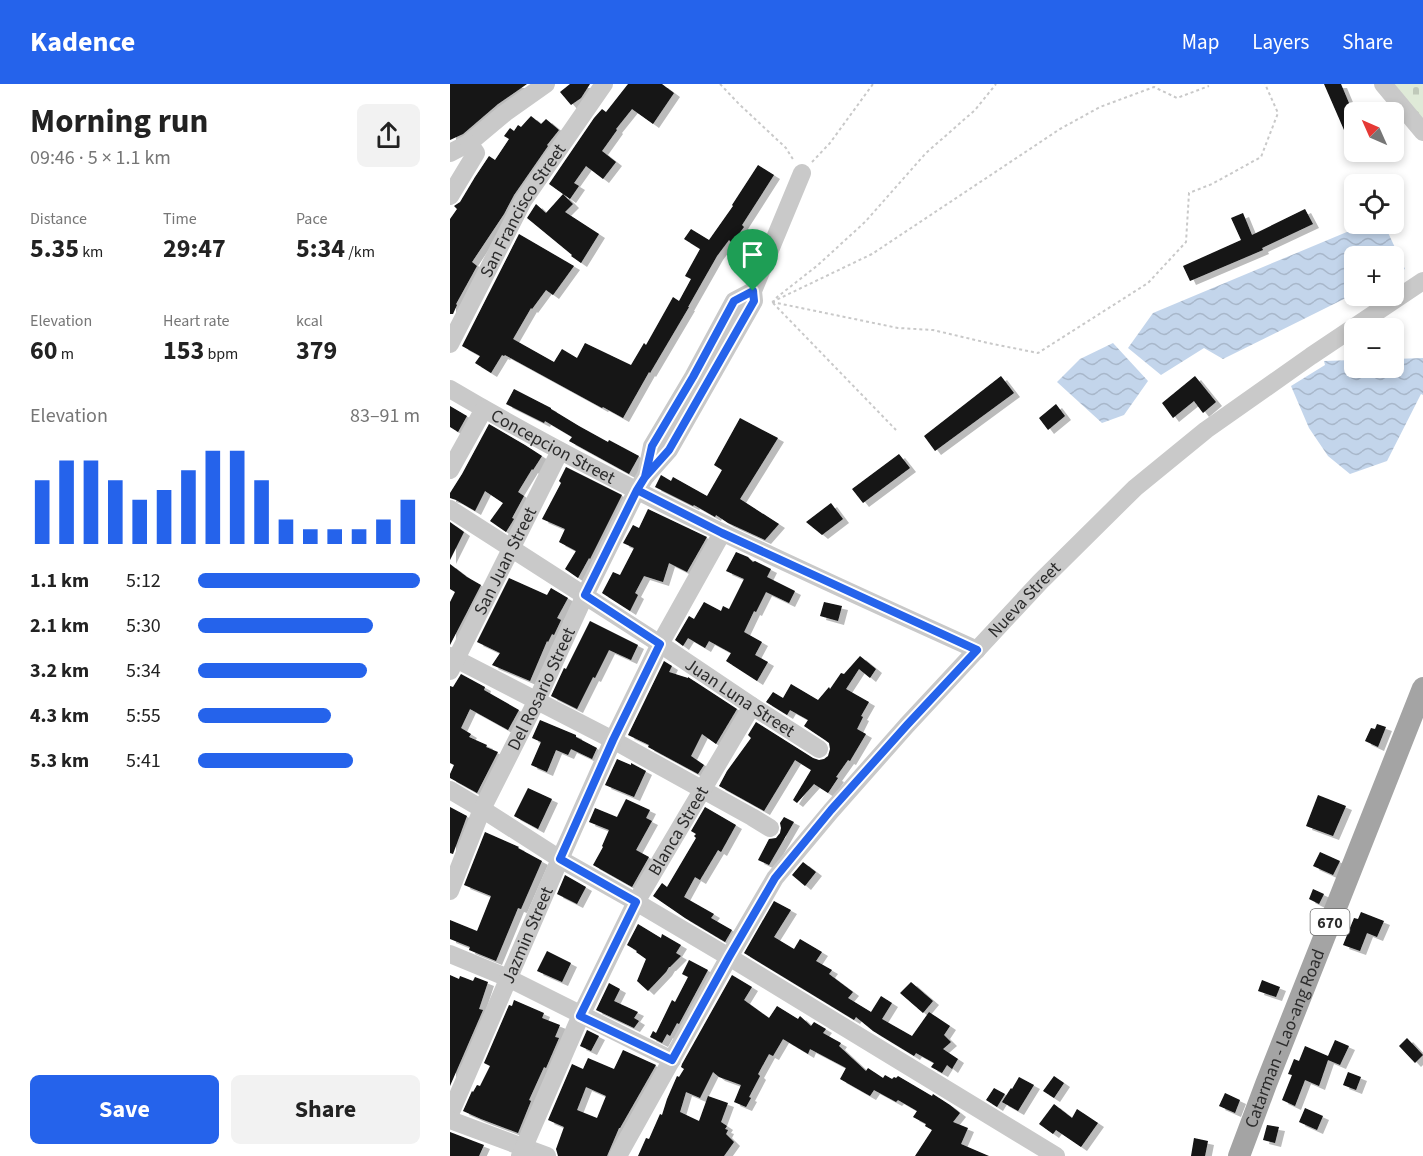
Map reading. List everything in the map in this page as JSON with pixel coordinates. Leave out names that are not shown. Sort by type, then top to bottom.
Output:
[{"type":"main road","name":"Catarman - Lao-ang Road","points":[[1239,1156],[1423,688]]},
{"type":"street","points":[[450,153],[469,143],[505,113],[546,84]]},
{"type":"street","name":"San Francisco Street","points":[[450,344],[523,201],[604,84]]},
{"type":"street","points":[[1383,84],[1423,132]]},
{"type":"street","points":[[450,196],[476,153],[469,143]]},
{"type":"street","name":"Del Rosario Street","points":[[450,891],[482,809],[641,484],[669,450],[754,301],[753,291],[802,173]]},
{"type":"street","name":"Nueva Street","points":[[618,1156],[775,878],[899,733],[1040,582],[1144,481],[1206,430],[1423,281]]},
{"type":"street","name":"Concepcion Street","points":[[450,389],[560,451],[641,484],[722,533],[977,650]]},
{"type":"street","points":[[450,470],[484,409]]},
{"type":"street","name":"San Juan Street","points":[[452,662],[560,451]]},
{"type":"street","name":"Juan Luna Street","points":[[450,509],[819,749]]},
{"type":"street","name":"Jazmin Street","points":[[450,1114],[613,740],[660,644],[722,533]]},
{"type":"street","points":[[452,662],[537,700],[770,828]]},
{"type":"street","name":"Blanca Street","points":[[522,1152],[580,1016],[636,902],[752,706]]},
{"type":"street","points":[[450,790],[560,859],[729,957],[1056,1156]]},
{"type":"street","points":[[450,954],[508,978],[672,1060]]},
{"type":"street","points":[[450,1120],[522,1152],[546,1156]]},
{"type":"path","points":[[720,84],[786,148],[802,173],[830,143],[873,84]]},
{"type":"path","points":[[772,302],[818,265],[865,222],[926,153],[975,110],[996,84]]},
{"type":"path","points":[[772,302],[898,328],[933,330],[1038,353],[1148,282],[1186,242],[1189,193],[1212,184],[1261,157],[1278,113],[1265,84]]},
{"type":"path","points":[[772,302],[872,254],[1060,129],[1100,107],[1154,87],[1177,98],[1209,86]]},
{"type":"path","points":[[772,302],[896,430]]},
{"type":"green space","points":[[1391,84],[1423,84],[1423,121]]},
{"type":"water","points":[[1344,233],[1389,234],[1394,246],[1344,246],[1344,299],[1223,359],[1204,348],[1161,375],[1128,348],[1153,313]]},
{"type":"water","points":[[1113,343],[1148,381],[1124,415],[1102,423],[1057,382],[1080,359]]},
{"type":"water","points":[[1423,358],[1423,395],[1421,394],[1387,461],[1350,474],[1328,456],[1309,428],[1291,386],[1325,365],[1324,361],[1344,360],[1344,378],[1404,378],[1404,359]]},
{"type":"building","points":[[450,84],[527,84],[498,104],[463,134],[450,140]]},
{"type":"building","points":[[570,84],[590,84],[581,98],[571,105],[560,92]]},
{"type":"building","points":[[628,84],[662,84],[674,93],[653,124],[632,109],[602,151],[616,162],[603,179],[586,166],[574,183],[579,186],[570,199],[549,184],[594,118],[602,109],[606,112]]},
{"type":"building","points":[[1324,84],[1341,84],[1349,102],[1344,102],[1344,130]]},
{"type":"building","points":[[531,116],[541,124],[546,119],[559,130],[514,195],[472,262],[477,266],[453,314],[450,314],[450,219],[457,209],[454,206],[460,202],[489,156],[495,160],[509,139],[504,136],[510,128],[514,131],[518,125],[521,127]]},
{"type":"building","points":[[758,165],[774,175],[742,225],[744,227],[732,243],[729,240],[717,256],[623,418],[505,355],[502,355],[491,373],[475,363],[480,356],[462,346],[519,234],[574,266],[553,295],[546,290],[531,308],[513,339],[554,362],[562,349],[577,358],[585,343],[631,365],[644,343],[646,345],[673,297],[679,301],[691,279],[685,276],[700,249],[684,239],[691,229],[709,240]]},
{"type":"building","points":[[563,194],[573,204],[565,212],[599,234],[581,263],[527,218],[536,204],[546,213]]},
{"type":"building","points":[[1305,209],[1313,224],[1262,248],[1263,250],[1190,281],[1183,266],[1241,240],[1231,218],[1243,213],[1252,235]]},
{"type":"building","points":[[1001,376],[1014,393],[935,451],[924,436]]},
{"type":"building","points":[[1195,376],[1216,402],[1203,413],[1194,401],[1173,418],[1162,403]]},
{"type":"building","points":[[514,389],[608,442],[609,440],[639,456],[629,474],[569,441],[572,437],[545,421],[544,423],[506,404]]},
{"type":"building","points":[[1056,404],[1065,416],[1048,430],[1039,418]]},
{"type":"building","points":[[450,406],[467,416],[458,432],[450,427]]},
{"type":"building","points":[[740,418],[778,438],[740,499],[779,524],[765,540],[655,487],[661,475],[671,481],[673,477],[707,496],[722,470],[714,465]]},
{"type":"building","points":[[489,424],[542,456],[518,492],[524,496],[506,532],[490,521],[503,503],[485,491],[475,511],[450,498],[450,493]]},
{"type":"building","points":[[899,454],[910,468],[863,503],[852,489]]},
{"type":"building","points":[[566,467],[622,495],[578,578],[565,569],[576,551],[559,542],[565,529],[542,519],[561,483],[559,481]]},
{"type":"building","points":[[831,503],[843,519],[822,535],[806,522]]},
{"type":"building","points":[[648,509],[707,537],[687,572],[669,563],[663,582],[644,576],[635,593],[638,595],[630,611],[602,593],[613,572],[620,575],[634,548],[623,543],[633,525],[639,528]]},
{"type":"building","points":[[450,522],[464,532],[450,560]]},
{"type":"building","points":[[736,552],[771,569],[767,577],[795,591],[789,603],[766,592],[744,632],[762,642],[755,655],[768,662],[757,681],[726,661],[731,653],[709,641],[705,648],[688,638],[683,646],[675,640],[689,616],[694,619],[704,602],[721,611],[723,606],[729,609],[744,579],[726,571]]},
{"type":"building","points":[[450,564],[481,585],[450,645],[450,602],[455,592],[450,589]]},
{"type":"building","points":[[509,578],[547,595],[551,588],[568,598],[557,618],[561,620],[554,635],[552,634],[547,641],[530,681],[492,665],[500,653],[477,642]]},
{"type":"building","points":[[824,602],[842,606],[838,621],[820,616]]},
{"type":"building","points":[[590,621],[638,645],[631,660],[609,650],[577,709],[551,696]]},
{"type":"building","points":[[860,656],[876,669],[870,678],[859,669],[846,689],[869,702],[857,729],[866,734],[850,761],[848,760],[836,777],[838,778],[828,793],[814,784],[797,803],[793,800],[811,770],[795,760],[764,811],[719,786],[751,738],[748,735],[756,722],[813,758],[819,760],[828,756],[829,743],[804,726],[808,720],[790,710],[787,715],[766,702],[773,692],[783,698],[791,684],[818,700],[829,687],[830,689],[841,673],[844,674]]},
{"type":"building","points":[[664,661],[672,666],[669,672],[688,677],[737,709],[716,744],[702,734],[691,756],[704,765],[698,774],[628,735]]},
{"type":"building","points":[[461,674],[519,710],[508,730],[470,709],[461,728],[471,734],[469,737],[498,752],[477,793],[450,778],[454,765],[450,763],[450,686],[453,687]]},
{"type":"building","points":[[540,720],[576,735],[597,748],[592,759],[571,749],[568,755],[556,750],[547,772],[531,765],[541,742],[532,738]]},
{"type":"building","points":[[1377,724],[1386,727],[1378,747],[1365,741],[1371,728],[1375,729]]},
{"type":"building","points":[[617,759],[646,771],[634,797],[605,785]]},
{"type":"building","points":[[528,788],[552,799],[538,829],[514,816]]},
{"type":"building","points":[[1318,795],[1346,806],[1333,836],[1306,826]]},
{"type":"building","points":[[626,799],[650,810],[646,818],[652,821],[636,850],[649,857],[632,887],[593,865],[609,830],[589,822],[595,808],[617,817]]},
{"type":"building","points":[[450,807],[467,816],[453,854],[450,853]]},
{"type":"building","points":[[705,807],[736,825],[721,852],[718,850],[700,880],[695,877],[684,897],[714,914],[711,918],[732,930],[725,942],[653,896],[662,883],[667,887],[696,838],[694,836],[696,834],[691,831]]},
{"type":"building","points":[[784,817],[794,822],[769,865],[758,860],[769,839],[776,838],[780,833],[780,823]]},
{"type":"building","points":[[485,832],[519,847],[542,861],[521,909],[518,908],[496,961],[450,939],[450,920],[477,931],[491,896],[464,885]]},
{"type":"building","points":[[1320,852],[1340,861],[1333,875],[1313,866]]},
{"type":"building","points":[[803,862],[816,872],[805,886],[792,875]]},
{"type":"building","points":[[565,875],[586,887],[577,904],[557,894]]},
{"type":"building","points":[[1313,889],[1324,894],[1319,904],[1309,899]]},
{"type":"building","points":[[774,901],[791,910],[774,937],[794,949],[800,939],[822,952],[816,961],[832,970],[829,974],[853,992],[848,998],[871,1012],[881,996],[892,1003],[882,1019],[912,1036],[929,1012],[950,1026],[944,1035],[951,1042],[943,1049],[958,1059],[952,1069],[947,1065],[942,1073],[931,1067],[934,1063],[916,1053],[914,1056],[873,1031],[856,1017],[854,1020],[744,953]]},
{"type":"building","points":[[1361,912],[1384,921],[1377,937],[1367,933],[1360,951],[1343,945],[1354,918],[1358,919]]},
{"type":"building","points":[[638,924],[661,938],[662,934],[681,945],[676,953],[681,956],[648,991],[637,981],[646,959],[627,945]]},
{"type":"building","points":[[547,951],[571,963],[562,982],[537,971]]},
{"type":"building","points":[[689,960],[708,970],[679,1024],[677,1023],[670,1036],[667,1034],[662,1043],[650,1037],[653,1031],[656,1033],[672,1000],[675,1002],[688,977],[682,974]]},
{"type":"building","points":[[450,975],[473,981],[475,977],[488,982],[479,1009],[483,1010],[450,1086]]},
{"type":"building","points":[[732,975],[752,987],[744,1000],[769,1018],[777,1006],[798,1019],[800,1016],[811,1026],[814,1022],[826,1029],[823,1033],[841,1043],[839,1046],[866,1071],[868,1068],[883,1078],[885,1075],[892,1079],[898,1076],[950,1105],[960,1113],[953,1122],[968,1128],[961,1144],[989,1156],[915,1156],[932,1130],[913,1117],[917,1111],[874,1090],[870,1096],[840,1079],[846,1068],[810,1049],[808,1054],[783,1039],[773,1056],[769,1054],[758,1074],[760,1076],[746,1107],[734,1102],[741,1085],[719,1077],[713,1072],[700,1098],[686,1092],[680,1112],[699,1121],[708,1096],[728,1103],[721,1122],[727,1126],[726,1134],[734,1142],[724,1156],[638,1156],[646,1138],[649,1139],[660,1114],[662,1115],[677,1076],[679,1077],[684,1069],[681,1067],[682,1064]]},
{"type":"building","points":[[1262,980],[1280,987],[1276,997],[1258,991]]},
{"type":"building","points":[[911,982],[933,1001],[923,1013],[900,993]]},
{"type":"building","points":[[609,983],[620,989],[614,1001],[638,1012],[634,1018],[639,1021],[634,1028],[596,1010]]},
{"type":"building","points":[[514,1000],[544,1013],[542,1018],[560,1025],[555,1037],[559,1038],[529,1100],[531,1101],[518,1133],[463,1111],[472,1091],[477,1085],[480,1086],[490,1066],[484,1063],[509,1005],[512,1006]]},
{"type":"building","points":[[587,1030],[599,1036],[591,1051],[580,1046]]},
{"type":"building","points":[[1407,1038],[1423,1055],[1415,1063],[1399,1046]]},
{"type":"building","points":[[1335,1040],[1349,1046],[1340,1065],[1328,1060],[1319,1086],[1305,1080],[1295,1106],[1282,1100],[1292,1075],[1288,1074],[1294,1059],[1299,1061],[1305,1046],[1328,1056]]},
{"type":"building","points":[[623,1050],[656,1065],[619,1128],[607,1156],[558,1156],[556,1149],[564,1127],[548,1120],[572,1064],[583,1069],[588,1058],[614,1069]],"holes":[[[586,1087],[606,1096],[597,1118],[577,1110]]]},
{"type":"building","points":[[1348,1072],[1361,1077],[1356,1090],[1343,1085]]},
{"type":"building","points":[[1054,1076],[1064,1083],[1054,1098],[1043,1091]]},
{"type":"building","points":[[1019,1077],[1034,1085],[1018,1111],[1002,1102]]},
{"type":"building","points":[[994,1088],[1005,1094],[997,1107],[986,1100]]},
{"type":"building","points":[[1225,1093],[1240,1100],[1235,1113],[1219,1106]]},
{"type":"building","points":[[1054,1104],[1072,1118],[1077,1109],[1098,1123],[1081,1147],[1056,1130],[1053,1134],[1039,1124]]},
{"type":"building","points":[[1305,1108],[1323,1116],[1317,1130],[1299,1122]]},
{"type":"building","points":[[1267,1125],[1279,1127],[1275,1143],[1263,1140]]},
{"type":"building","points":[[450,1132],[484,1145],[479,1156],[450,1156]]},
{"type":"building","points":[[1194,1138],[1208,1141],[1205,1156],[1191,1156]]},
{"type":"route","points":[[753,291],[734,301],[652,446],[645,477],[637,490],[722,533],[977,650],[831,810],[775,878],[672,1060],[580,1016],[636,902],[560,859],[613,740],[660,644],[585,595],[637,490],[645,477],[669,450],[754,301],[753,291]]}]
